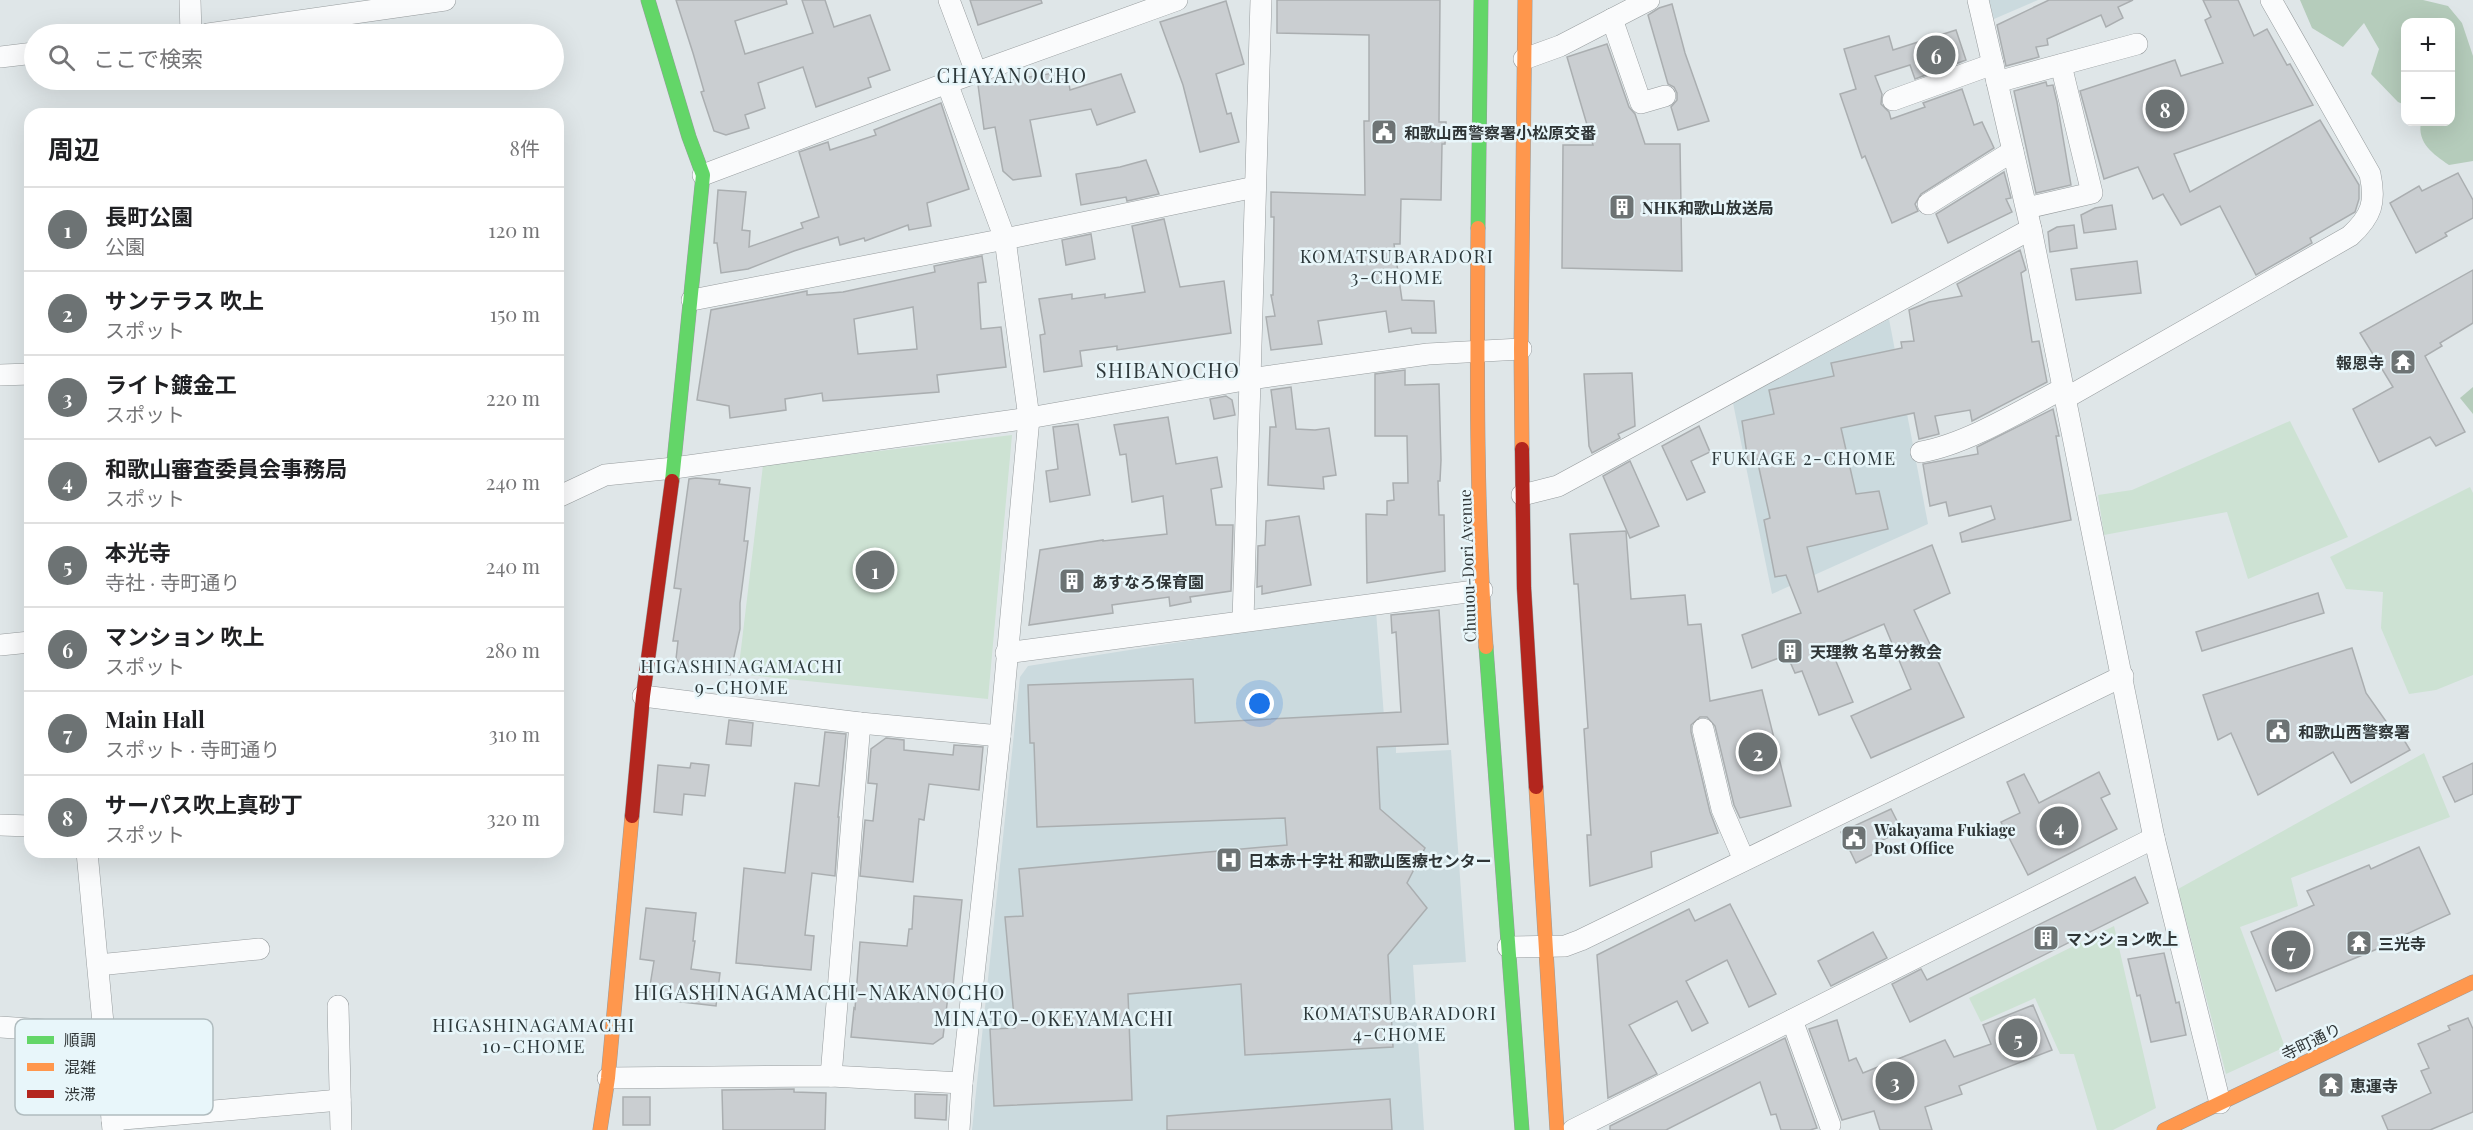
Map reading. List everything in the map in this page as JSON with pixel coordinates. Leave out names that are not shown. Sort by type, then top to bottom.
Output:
[{"type":"main road","points":[[600,1130],[608,1078],[643,696],[674,468],[703,176],[648,0]]},
{"type":"main road","name":"Chuuou-Dori Avenue","points":[[1481,0],[1477,351],[1482,590],[1521,1130]]},
{"type":"main road","points":[[1525,0],[1521,349],[1524,588],[1557,1130]]},
{"type":"main road","name":"寺町通り","points":[[2164,1130],[2473,982]]},
{"type":"street","points":[[190,0],[191,24]]},
{"type":"street","points":[[949,0],[976,72]]},
{"type":"street","points":[[703,176],[976,72],[1177,0]]},
{"type":"street","points":[[1243,621],[1261,0]]},
{"type":"street","points":[[1524,59],[1560,46],[1648,0]]},
{"type":"street","points":[[1978,0],[2027,208],[2154,838],[2220,1103]]},
{"type":"street","points":[[1922,452],[1938,449],[2065,393],[2350,236],[2362,225],[2370,212],[2374,194],[2370,174],[2271,0]]},
{"type":"street","points":[[277,24],[436,1]]},
{"type":"street","points":[[1612,20],[1641,103],[1665,96]]},
{"type":"street","points":[[1893,100],[1995,73],[2061,65],[2137,44]]},
{"type":"street","points":[[0,57],[24,54]]},
{"type":"street","points":[[2027,208],[2092,193],[2061,65]]},
{"type":"street","points":[[947,83],[1005,239],[1029,418],[1000,736],[962,1083],[959,1130]]},
{"type":"street","points":[[1928,204],[2013,151]]},
{"type":"street","points":[[692,300],[1255,187]]},
{"type":"street","points":[[1522,495],[1558,486],[2031,229]]},
{"type":"street","points":[[564,494],[605,476],[1029,418],[1250,379],[1428,354],[1521,349]]},
{"type":"street","points":[[0,375],[24,374]]},
{"type":"street","points":[[1006,653],[1482,590]]},
{"type":"street","points":[[0,645],[24,643]]},
{"type":"street","points":[[1509,947],[1565,946],[1581,940],[2123,676]]},
{"type":"street","points":[[643,696],[860,723],[1000,736]]},
{"type":"street","points":[[831,1076],[860,723]]},
{"type":"street","points":[[1703,729],[1722,809],[1744,860]]},
{"type":"street","points":[[0,825],[24,826]]},
{"type":"street","points":[[1574,1130],[2154,838]]},
{"type":"street","points":[[88,858],[103,1019]]},
{"type":"street","points":[[98,965],[259,949]]},
{"type":"street","points":[[338,1006],[341,1130]]},
{"type":"street","points":[[1792,1020],[1830,1125]]},
{"type":"street","points":[[0,1027],[15,1028]]},
{"type":"street","points":[[608,1078],[831,1076],[962,1083]]},
{"type":"street","points":[[213,1114],[339,1100]]},
{"type":"street","points":[[112,1125],[203,1115]]},
{"type":"shaded area","points":[[1989,0],[2038,0],[1994,19]]},
{"type":"shaded area","points":[[1889,319],[1928,524],[1772,594],[1733,403]]},
{"type":"shaded area","name":"日本赤十字社 和歌山医療センター","points":[[1376,611],[1385,730],[1396,730],[1396,753],[1451,750],[1466,962],[1413,965],[1424,1130],[972,1130],[1020,677],[1028,666]]},
{"type":"green space","points":[[2300,0],[2423,0],[2448,6],[2462,23],[2473,56],[2473,161],[2449,165],[2432,152],[2424,142],[2420,129],[2420,126],[2455,126],[2455,18],[2401,18],[2401,103],[2371,74],[2379,49],[2364,23],[2343,47],[2312,28]]},
{"type":"green space","points":[[2473,387],[2473,414],[2460,398]]},
{"type":"green space","points":[[2290,421],[2348,537],[2248,579],[2227,512],[2104,535],[2098,495],[2132,490]]},
{"type":"green space","points":[[1012,435],[988,699],[738,674],[763,465]]},
{"type":"green space","points":[[2470,487],[2473,493],[2473,675],[2436,690],[2409,694],[2381,628],[2383,592],[2346,589],[2330,557]]},
{"type":"green space","points":[[2424,753],[2450,817],[2291,878],[2298,906],[2240,927],[2285,1047],[2226,1074],[2178,889]]},
{"type":"green space","points":[[2114,926],[2156,1108],[2113,1130],[2097,1130],[2074,1054],[2060,1054],[2035,998],[1981,1022],[1969,998]]},
{"type":"building","points":[[676,0],[786,0],[787,4],[735,21],[745,54],[813,33],[802,0],[825,0],[834,27],[870,15],[890,70],[868,78],[871,87],[816,107],[803,67],[758,83],[765,108],[745,115],[749,128],[726,135],[714,131]]},
{"type":"building","points":[[970,0],[1041,0],[1042,3],[978,25]]},
{"type":"building","points":[[1277,0],[1440,0],[1439,122],[1446,122],[1445,144],[1442,144],[1441,200],[1401,199],[1400,244],[1394,244],[1402,300],[1434,301],[1436,333],[1412,333],[1411,328],[1389,332],[1386,311],[1318,321],[1322,344],[1271,350],[1266,317],[1275,316],[1271,295],[1273,295],[1274,217],[1271,217],[1271,192],[1365,195],[1364,121],[1369,121],[1369,35],[1277,33]]},
{"type":"building","points":[[2049,0],[2133,0],[2118,7],[2123,18],[2106,27],[2101,15],[2047,39],[2048,45],[2036,47],[2039,57],[2006,66],[1997,25]]},
{"type":"building","points":[[2203,0],[2238,0],[2254,36],[2267,29],[2313,105],[2174,154],[2190,192],[2320,120],[2359,185],[2359,199],[2355,212],[2310,238],[2312,243],[2256,275],[2220,206],[2181,225],[2163,194],[2153,199],[2138,167],[2104,179],[2080,91],[2175,60],[2181,76],[2223,63],[2205,20],[2211,17]]},
{"type":"building","points":[[1226,1],[1244,64],[1216,74],[1227,114],[1231,113],[1239,142],[1200,152],[1183,85],[1160,22]]},
{"type":"building","points":[[1672,4],[1685,53],[1709,121],[1678,130],[1671,107],[1677,100],[1677,93],[1674,87],[1668,84],[1648,15]]},
{"type":"building","points":[[1956,30],[1966,60],[1915,79],[1910,65],[1875,76],[1882,94],[1881,104],[1889,112],[1891,119],[1925,107],[1923,103],[1962,89],[1974,125],[1982,122],[1994,148],[1921,194],[1915,204],[1918,211],[1892,223],[1865,156],[1862,158],[1840,94],[1856,89],[1844,49],[1889,36],[1893,50]]},
{"type":"building","name":"NHK和歌山放送局","points":[[1607,44],[1629,107],[1635,114],[1645,144],[1680,144],[1682,271],[1562,268],[1563,145],[1593,145],[1567,57]]},
{"type":"building","points":[[1067,71],[1070,90],[1121,74],[1135,112],[1097,125],[1091,109],[1030,120],[1041,176],[1013,180],[1003,171],[995,127],[984,129],[978,85]]},
{"type":"building","points":[[2046,82],[2047,86],[2053,85],[2071,185],[2036,193],[2014,91]]},
{"type":"building","points":[[941,103],[969,189],[927,203],[931,226],[909,230],[908,225],[865,241],[864,238],[840,245],[838,237],[748,269],[721,273],[717,243],[714,243],[718,190],[746,192],[742,230],[750,231],[749,247],[803,228],[801,223],[819,217],[799,152],[828,142],[830,150],[876,135],[874,130]]},
{"type":"building","points":[[1146,160],[1159,194],[1127,201],[1126,197],[1081,205],[1076,174]]},
{"type":"building","points":[[2004,172],[2011,198],[2006,199],[2012,212],[1948,243],[1936,214]]},
{"type":"building","points":[[2458,173],[2473,200],[2473,218],[2445,233],[2447,236],[2416,253],[2390,203],[2419,186],[2422,191]]},
{"type":"building","points":[[2112,205],[2116,229],[2084,233],[2081,215],[2095,208]]},
{"type":"building","points":[[1164,219],[1180,287],[1224,281],[1231,333],[1117,350],[1117,346],[1080,351],[1082,366],[1044,372],[1040,335],[1045,334],[1039,299],[1072,294],[1072,299],[1105,294],[1105,298],[1145,292],[1132,226]]},
{"type":"building","points":[[2074,225],[2077,248],[2050,252],[2048,232],[2057,227]]},
{"type":"building","points":[[1091,234],[1095,259],[1066,265],[1062,240]]},
{"type":"building","points":[[2020,250],[2026,270],[2021,273],[2032,342],[2039,341],[2047,382],[1972,421],[1970,410],[1935,416],[1939,434],[1919,439],[1914,413],[1841,428],[1856,494],[1879,491],[1888,529],[1807,547],[1818,592],[1932,545],[1950,593],[1914,610],[1964,717],[1871,758],[1851,716],[1911,689],[1884,624],[1830,647],[1853,702],[1819,715],[1802,671],[1795,673],[1787,655],[1752,668],[1742,635],[1801,613],[1786,575],[1775,577],[1764,520],[1770,518],[1757,459],[1748,461],[1742,421],[1774,414],[1769,390],[1834,376],[1831,363],[1902,348],[1901,342],[1914,341],[1909,310],[1929,302],[1962,296],[1957,284]]},
{"type":"building","points":[[982,256],[986,282],[978,283],[981,329],[1001,327],[1006,367],[937,375],[939,392],[823,401],[822,393],[785,399],[786,410],[730,418],[729,406],[697,400],[711,310],[807,291],[807,295],[843,292],[935,272],[934,266]],"holes":[[[913,307],[917,349],[858,354],[854,319]]]},
{"type":"building","points":[[2137,261],[2141,293],[2076,300],[2071,269]]},
{"type":"building","name":"報恩寺","points":[[2473,270],[2473,323],[2440,343],[2442,346],[2425,356],[2465,432],[2436,446],[2430,437],[2379,462],[2353,409],[2393,387],[2360,333]]},
{"type":"building","points":[[1405,370],[1405,385],[1439,384],[1441,460],[1440,481],[1438,481],[1439,515],[1444,515],[1445,571],[1367,583],[1366,514],[1387,515],[1387,501],[1394,500],[1393,483],[1408,483],[1407,436],[1375,436],[1375,374]]},
{"type":"building","points":[[1632,373],[1635,426],[1618,434],[1620,438],[1592,453],[1589,446],[1584,374]]},
{"type":"building","points":[[1291,387],[1296,429],[1329,428],[1336,475],[1323,477],[1324,489],[1268,485],[1270,427],[1276,427],[1271,390]]},
{"type":"building","points":[[1226,396],[1232,400],[1235,415],[1214,419],[1210,399]]},
{"type":"building","points":[[2053,409],[2071,520],[1962,542],[1960,533],[1995,519],[1991,506],[1949,516],[1946,502],[1930,506],[1923,464],[1978,454],[1977,447]]},
{"type":"building","points":[[1168,417],[1176,464],[1217,457],[1222,487],[1211,489],[1216,525],[1233,525],[1231,591],[1190,597],[1191,602],[1170,606],[1169,597],[1112,605],[1113,613],[1029,625],[1040,550],[1103,540],[1167,534],[1163,496],[1132,502],[1126,454],[1120,455],[1114,425]]},
{"type":"building","points":[[1078,424],[1090,495],[1050,502],[1046,471],[1058,469],[1053,427]]},
{"type":"building","points":[[1699,426],[1710,452],[1691,461],[1705,492],[1687,500],[1662,446]]},
{"type":"building","points":[[1630,461],[1659,526],[1630,538],[1603,476]]},
{"type":"building","points":[[689,479],[720,480],[719,484],[750,488],[744,541],[748,541],[740,603],[740,629],[730,675],[687,670],[676,659],[678,641],[673,641],[681,589],[674,588]]},
{"type":"building","points":[[1299,516],[1311,585],[1262,594],[1262,586],[1257,587],[1258,546],[1265,545],[1266,521]]},
{"type":"building","points":[[1626,531],[1631,599],[1685,595],[1688,625],[1701,624],[1710,701],[1762,690],[1791,806],[1740,818],[1734,805],[1715,726],[1707,717],[1700,717],[1691,725],[1691,732],[1710,812],[1718,833],[1651,852],[1652,867],[1590,886],[1587,835],[1591,835],[1584,729],[1588,728],[1578,584],[1574,584],[1570,534]]},
{"type":"building","points":[[2318,593],[2324,613],[2202,651],[2196,632]]},
{"type":"building","points":[[1439,610],[1448,744],[1377,747],[1380,809],[1425,848],[1407,883],[1427,908],[1388,955],[1393,1047],[1245,1055],[1241,984],[1128,994],[1132,1100],[994,1106],[990,1029],[1015,1028],[1005,917],[1023,916],[1019,869],[1287,845],[1285,818],[1037,827],[1034,743],[1030,743],[1028,685],[1193,679],[1195,723],[1401,712],[1396,632],[1392,633],[1391,615]]},
{"type":"building","name":"和歌山西警察署","points":[[2352,648],[2366,693],[2397,737],[2401,735],[2410,750],[2351,783],[2333,752],[2258,795],[2231,733],[2218,740],[2203,695]]},
{"type":"building","points":[[729,720],[753,723],[751,746],[726,744]]},
{"type":"building","points":[[825,732],[846,734],[835,876],[812,873],[805,935],[814,936],[811,970],[736,963],[744,868],[785,873],[795,783],[819,786]]},
{"type":"building","points":[[886,738],[904,740],[904,750],[953,755],[954,745],[983,747],[979,790],[929,784],[924,820],[919,819],[913,882],[860,876],[865,820],[873,821],[877,784],[868,783],[871,749]]},
{"type":"building","points":[[691,763],[709,765],[705,796],[684,794],[682,815],[654,812],[658,765],[690,768]]},
{"type":"building","points":[[2473,763],[2473,794],[2455,802],[2443,777]]},
{"type":"building","points":[[2099,772],[2110,794],[2101,798],[2117,829],[2028,875],[2001,822],[2020,813],[2007,782],[2024,774],[2039,803]]},
{"type":"building","points":[[1891,809],[1902,831],[1876,843],[1879,851],[1856,863],[1841,832]]},
{"type":"building","points":[[2419,847],[2450,914],[2400,937],[2401,939],[2276,991],[2251,932],[2314,905],[2307,891],[2369,865],[2371,869]]},
{"type":"building","name":"マンション吹上","points":[[2135,877],[2148,903],[1910,1022],[1892,984],[1921,969],[1927,980]]},
{"type":"building","points":[[914,896],[962,900],[952,996],[948,996],[943,1037],[933,1044],[851,1037],[860,942],[907,946],[909,929],[912,929]]},
{"type":"building","points":[[1730,904],[1776,994],[1749,1007],[1727,960],[1686,981],[1708,1023],[1692,1031],[1677,1001],[1629,1025],[1657,1074],[1608,1098],[1597,955],[1689,909],[1695,921]]},
{"type":"building","points":[[646,908],[696,913],[691,969],[720,973],[716,1006],[648,998],[654,961],[640,959]]},
{"type":"building","points":[[1873,932],[1887,958],[1831,986],[1818,961]]},
{"type":"building","points":[[2164,953],[2186,1035],[2151,1042],[2140,995],[2137,996],[2128,959]]},
{"type":"building","points":[[2033,1005],[2052,1050],[1959,1086],[1962,1094],[1925,1107],[1932,1130],[1880,1130],[1874,1111],[1842,1120],[1809,1029],[1837,1020],[1849,1061],[1856,1058],[1863,1073],[1945,1040],[1954,1057],[1991,1044],[1983,1025]]},
{"type":"building","points":[[2468,1018],[2473,1029],[2473,1112],[2430,1130],[2388,1130],[2382,1116],[2431,1093],[2421,1071],[2429,1068],[2418,1044],[2450,1030],[2448,1026]]},
{"type":"building","points":[[1785,1038],[1817,1128],[1781,1130],[1776,1114],[1771,1115],[1760,1082],[1666,1130],[1610,1130],[1610,1126]]},
{"type":"building","points":[[794,1089],[794,1092],[826,1093],[825,1130],[723,1130],[722,1090]]},
{"type":"building","points":[[915,1094],[947,1095],[946,1120],[915,1118]]},
{"type":"building","points":[[623,1097],[650,1097],[650,1125],[623,1125]]},
{"type":"building","points":[[1390,1099],[1392,1130],[1167,1130],[1167,1116]]},
{"type":"traffic: fast","points":[[648,0],[689,137],[703,175],[672,481]]},
{"type":"traffic: fast","points":[[1478,228],[1481,0]]},
{"type":"traffic: fast","points":[[1486,647],[1522,1130]]},
{"type":"traffic: slow","points":[[1522,449],[1525,0]]},
{"type":"traffic: slow","points":[[1478,228],[1479,490],[1486,647]]},
{"type":"traffic: slow","points":[[1536,787],[1557,1130]]},
{"type":"traffic: slow","points":[[600,1130],[608,1078],[632,816]]},
{"type":"traffic: slow","points":[[2164,1130],[2473,982]]},
{"type":"traffic: jam","points":[[1522,449],[1524,588],[1536,787]]},
{"type":"traffic: jam","points":[[632,816],[643,696],[672,481]]},
{"type":"place","name":"マンション 吹上","points":[[1936,55]]},
{"type":"place","name":"サーパス吹上真砂丁","points":[[2165,109]]},
{"type":"place","name":"和歌山西警察署小松原交番","points":[[1384,132]]},
{"type":"place","name":"NHK和歌山放送局","points":[[1622,207]]},
{"type":"place","name":"報恩寺","points":[[2403,362]]},
{"type":"place","name":"長町公園","points":[[875,570]]},
{"type":"place","name":"あすなろ保育園","points":[[1072,581]]},
{"type":"place","name":"天理教 名草分教会","points":[[1790,651]]},
{"type":"place","name":"和歌山西警察署","points":[[2278,731]]},
{"type":"place","name":"サンテラス 吹上","points":[[1758,752]]},
{"type":"place","name":"和歌山審査委員会事務局","points":[[2059,826]]},
{"type":"place","name":"Wakayama Fukiage Post Office","points":[[1854,838]]},
{"type":"place","name":"日本赤十字社 和歌山医療センター","points":[[1229,860]]},
{"type":"place","name":"マンション吹上","points":[[2046,938]]},
{"type":"place","name":"三光寺","points":[[2359,943]]},
{"type":"place","name":"Main Hall","points":[[2291,950]]},
{"type":"place","name":"本光寺","points":[[2018,1038]]},
{"type":"place","name":"ライト鍍金工","points":[[1895,1081]]},
{"type":"place","name":"恵運寺","points":[[2331,1085]]},
{"type":"district","name":"CHAYANOCHO","points":[[1012,74]]},
{"type":"district","name":"KOMATSUBARADORI 3-CHOME","points":[[1397,266]]},
{"type":"district","name":"SHIBANOCHO","points":[[1168,369]]},
{"type":"district","name":"FUKIAGE 2-CHOME","points":[[1804,458]]},
{"type":"district","name":"HIGASHINAGAMACHI 9-CHOME","points":[[742,676]]},
{"type":"district","name":"HIGASHINAGAMACHI-NAKANOCHO","points":[[820,991]]},
{"type":"district","name":"MINATO-OKEYAMACHI","points":[[1054,1017]]},
{"type":"district","name":"KOMATSUBARADORI 4-CHOME","points":[[1400,1023]]},
{"type":"district","name":"HIGASHINAGAMACHI 10-CHOME","points":[[534,1035]]}]
